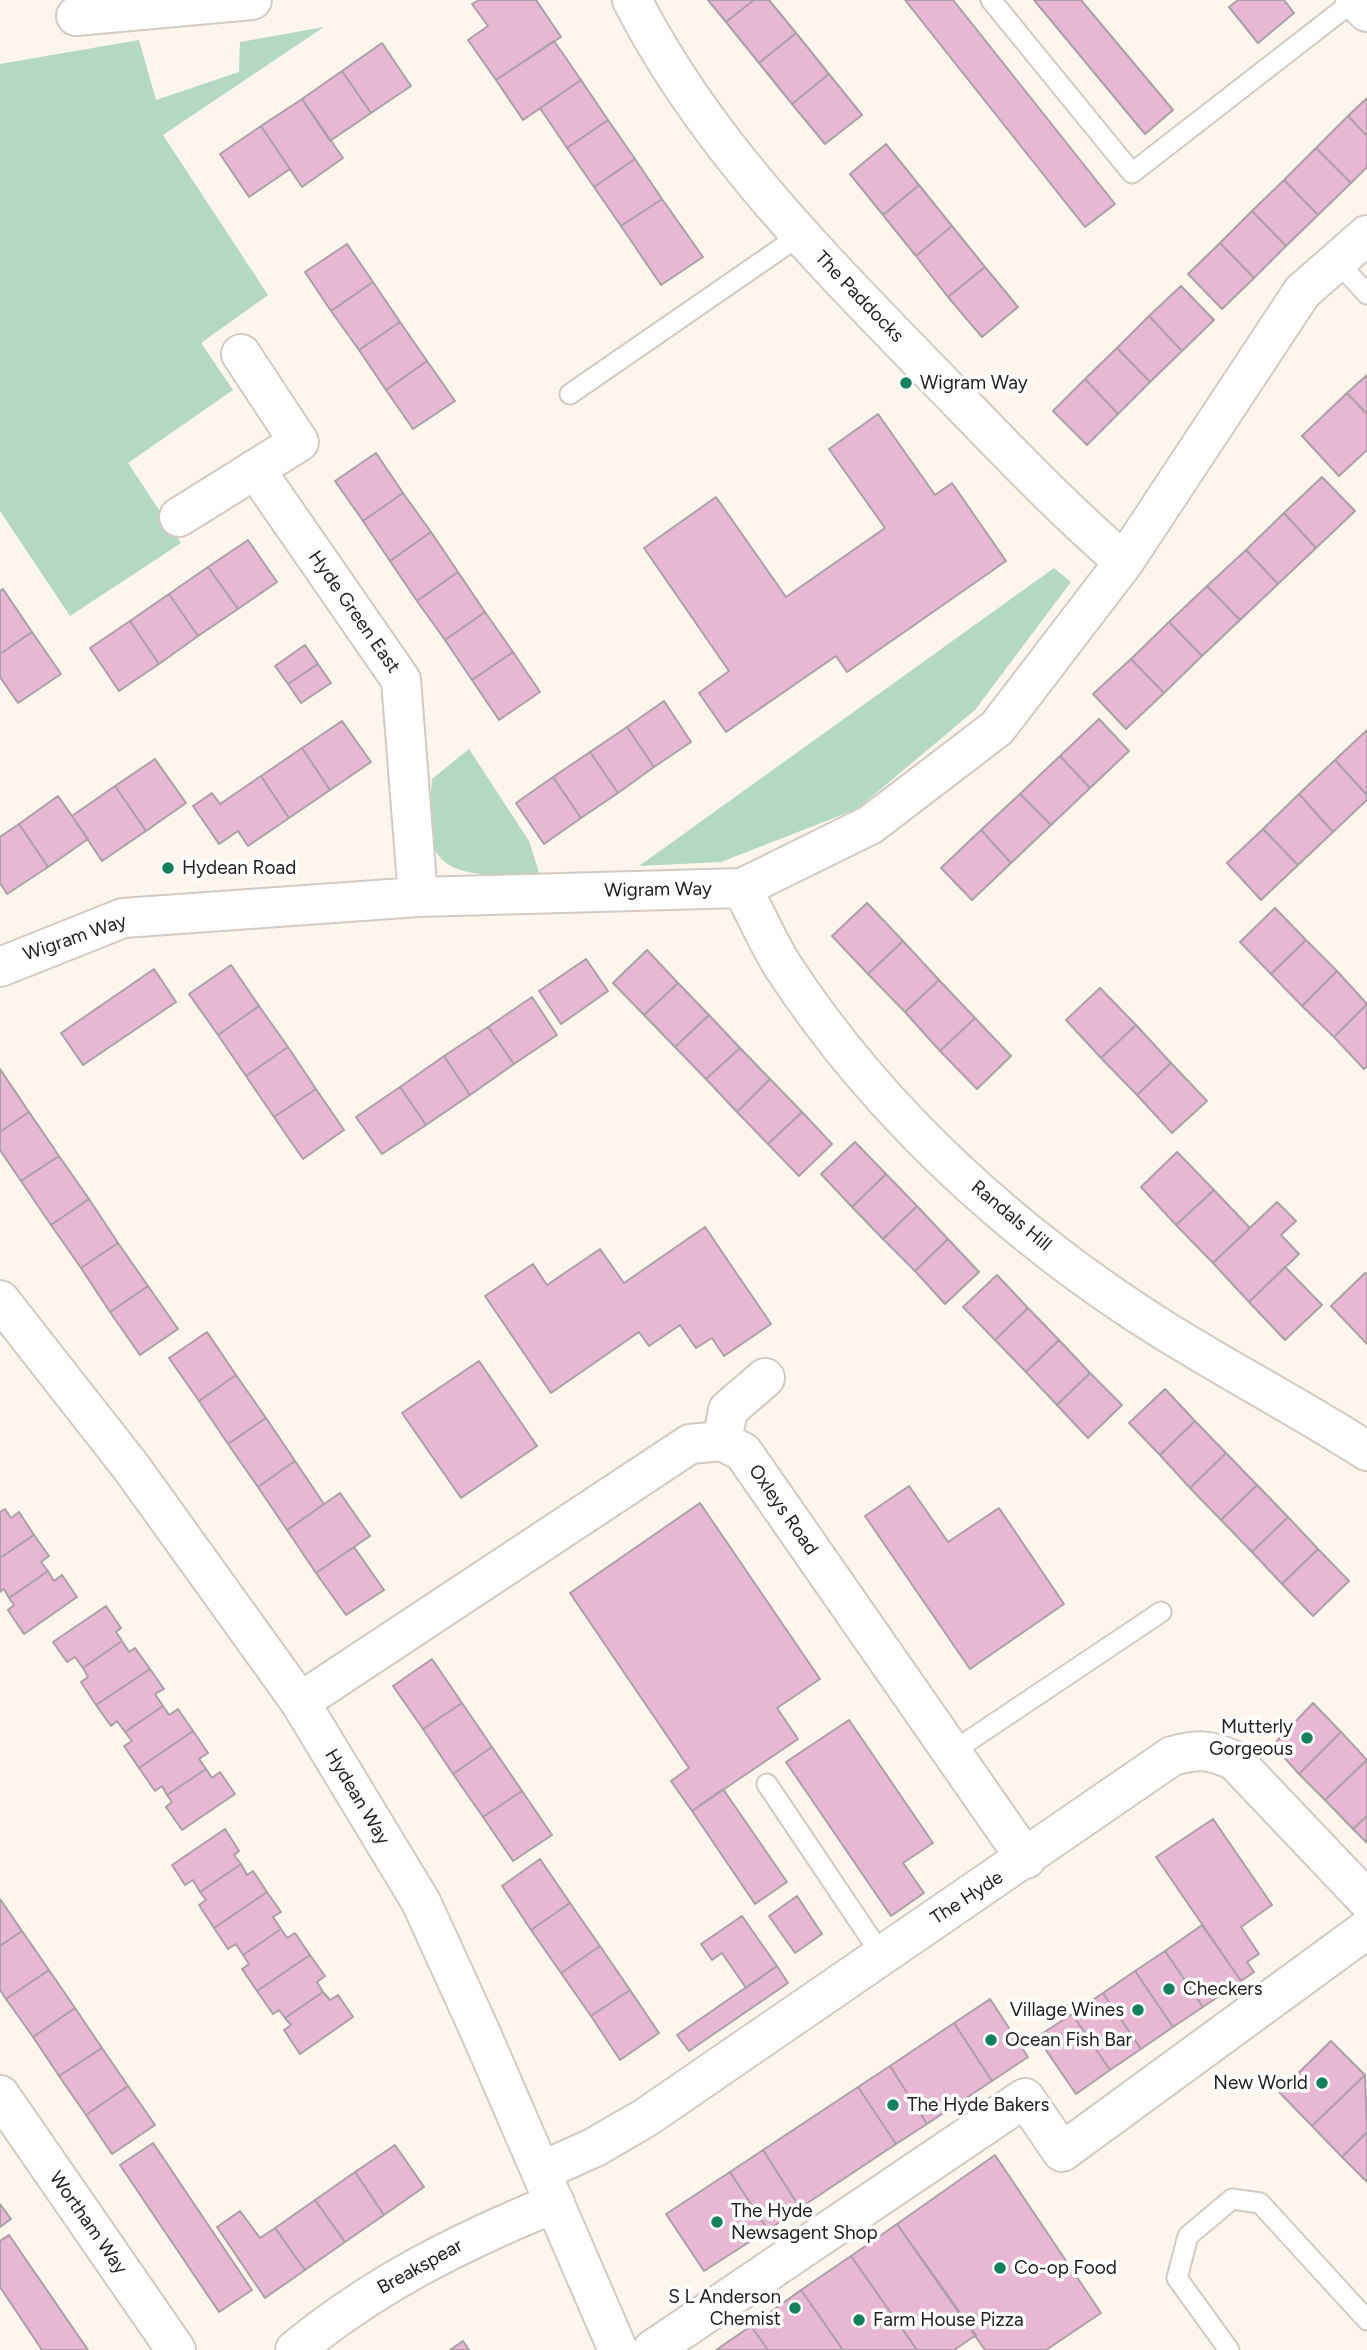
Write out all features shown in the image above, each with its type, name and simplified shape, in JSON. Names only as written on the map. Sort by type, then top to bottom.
[{"type":"street","points":[[76,16],[251,0]]},
{"type":"street","name":"The Paddocks","points":[[632,0],[692,102],[742,171],[799,236],[1074,519],[1124,562]]},
{"type":"street","points":[[1355,0],[1367,12]]},
{"type":"street","name":"Wigram Way","points":[[0,967],[123,918],[418,897],[742,888],[870,825],[997,728],[1124,562],[1302,292],[1367,235]]},
{"type":"street","points":[[179,517],[299,442],[241,354]]},
{"type":"street","name":"Hyde Green East","points":[[255,469],[401,680],[418,897]]},
{"type":"street","name":"Randals Hill","points":[[742,888],[783,967],[834,1036],[885,1097],[946,1160],[1015,1223],[1162,1329],[1367,1451]]},
{"type":"street","name":"Hydean Way","points":[[0,1300],[131,1467],[300,1702],[421,1902],[618,2350]]},
{"type":"street","points":[[300,1702],[690,1444],[722,1441],[728,1410],[765,1378]]},
{"type":"street","name":"Oxleys Road","points":[[722,1441],[743,1452],[1026,1859]]},
{"type":"street","name":"The Hyde","points":[[548,2187],[595,2147],[645,2118],[881,1954],[1026,1859],[1171,1756],[1193,1751],[1213,1751],[1235,1761],[1367,1900]]},
{"type":"street","points":[[653,2350],[1026,2098],[1062,2152],[1367,1929]]},
{"type":"street","name":"Wortham Way","points":[[0,2095],[176,2350]]},
{"type":"street","name":"Breakspear","points":[[306,2346],[361,2301],[548,2187]]},
{"type":"lane","points":[[991,0],[1132,173],[1355,0]]},
{"type":"lane","points":[[570,394],[799,236]]},
{"type":"lane","points":[[1337,261],[1367,294]]},
{"type":"lane","points":[[951,1752],[1161,1612]]},
{"type":"lane","points":[[767,1784],[881,1954]]},
{"type":"lane","points":[[1229,2350],[1177,2278],[1188,2236],[1232,2199],[1261,2203],[1367,2320]]},
{"type":"green space","points":[[324,27],[163,135],[268,295],[201,343],[233,390],[128,463],[181,543],[70,616],[0,511],[0,64],[139,40],[156,100],[239,72],[240,42]]},
{"type":"green space","points":[[1054,568],[1071,582],[975,710],[857,809],[721,862],[639,866]]},
{"type":"green space","points":[[469,749],[529,841],[539,873],[474,873],[445,862],[436,851],[429,828],[432,779]]},
{"type":"building","points":[[479,0],[536,0],[561,37],[496,80],[468,40],[488,26],[472,4]]},
{"type":"building","points":[[708,0],[754,0],[726,22]]},
{"type":"building","points":[[754,0],[769,0],[796,33],[759,63],[726,22]]},
{"type":"building","points":[[905,0],[953,0],[1115,204],[1085,227]]},
{"type":"building","points":[[1034,0],[1081,0],[1173,110],[1145,134]]},
{"type":"building","points":[[1238,0],[1284,0],[1294,13],[1258,43],[1229,7]]},
{"type":"building","points":[[796,33],[829,74],[792,104],[759,63]]},
{"type":"building","points":[[554,41],[581,80],[523,120],[496,80]]},
{"type":"building","points":[[382,43],[411,86],[371,113],[342,71]]},
{"type":"building","points":[[342,71],[371,113],[330,141],[302,99]]},
{"type":"building","points":[[829,74],[862,115],[825,144],[792,104]]},
{"type":"building","points":[[581,80],[608,120],[567,148],[540,108]]},
{"type":"building","points":[[1367,98],[1367,136],[1348,116]]},
{"type":"building","points":[[302,99],[343,158],[302,187],[261,126]]},
{"type":"building","points":[[1348,116],[1367,136],[1367,167],[1351,183],[1316,148]]},
{"type":"building","points":[[608,120],[635,159],[594,187],[567,148]]},
{"type":"building","points":[[261,126],[290,169],[249,197],[220,154]]},
{"type":"building","points":[[886,144],[919,185],[883,215],[850,174]]},
{"type":"building","points":[[1316,148],[1351,183],[1318,215],[1284,180]]},
{"type":"building","points":[[635,159],[662,199],[621,226],[594,187]]},
{"type":"building","points":[[1284,180],[1318,215],[1286,246],[1252,211]]},
{"type":"building","points":[[919,185],[952,226],[916,256],[883,215]]},
{"type":"building","points":[[662,199],[703,257],[661,285],[621,226]]},
{"type":"building","points":[[1252,211],[1286,246],[1254,278],[1220,243]]},
{"type":"building","points":[[952,226],[985,267],[948,297],[916,256]]},
{"type":"building","points":[[1220,243],[1254,278],[1222,309],[1188,274]]},
{"type":"building","points":[[347,244],[373,282],[331,311],[305,272]]},
{"type":"building","points":[[985,267],[1018,307],[982,337],[948,297]]},
{"type":"building","points":[[373,282],[400,322],[359,350],[331,311]]},
{"type":"building","points":[[1181,286],[1214,320],[1182,351],[1149,316]]},
{"type":"building","points":[[1149,316],[1182,351],[1150,382],[1117,348]]},
{"type":"building","points":[[400,322],[427,361],[386,390],[359,350]]},
{"type":"building","points":[[1117,348],[1150,382],[1118,414],[1085,379]]},
{"type":"building","points":[[427,361],[455,401],[413,429],[386,390]]},
{"type":"building","points":[[1367,375],[1367,414],[1347,393]]},
{"type":"building","points":[[1085,379],[1118,414],[1087,445],[1053,411]]},
{"type":"building","points":[[1347,393],[1367,414],[1367,450],[1339,476],[1302,436]]},
{"type":"building","points":[[878,414],[935,495],[952,483],[1006,561],[847,672],[836,656],[726,732],[699,693],[729,671],[644,548],[716,497],[786,597],[885,528],[829,449]]},
{"type":"building","points":[[376,453],[403,493],[363,521],[335,481]]},
{"type":"building","points":[[1322,477],[1355,511],[1316,548],[1284,513]]},
{"type":"building","points":[[403,493],[431,532],[390,561],[363,521]]},
{"type":"building","points":[[1284,513],[1316,548],[1278,584],[1246,550]]},
{"type":"building","points":[[431,532],[458,572],[417,601],[390,561]]},
{"type":"building","points":[[248,540],[277,582],[238,609],[208,567]]},
{"type":"building","points":[[1246,550],[1278,584],[1240,620],[1207,586]]},
{"type":"building","points":[[208,567],[238,609],[198,636],[169,594]]},
{"type":"building","points":[[458,572],[485,612],[445,640],[417,601]]},
{"type":"building","points":[[1207,586],[1240,620],[1202,656],[1169,622]]},
{"type":"building","points":[[3,589],[32,632],[0,654],[0,591]]},
{"type":"building","points":[[169,594],[198,636],[159,664],[130,621]]},
{"type":"building","points":[[485,612],[513,652],[472,680],[445,640]]},
{"type":"building","points":[[130,621],[159,664],[119,691],[90,648]]},
{"type":"building","points":[[1169,622],[1202,656],[1164,693],[1131,659]]},
{"type":"building","points":[[32,632],[61,674],[18,703],[0,677],[0,654]]},
{"type":"building","points":[[305,645],[318,664],[288,684],[275,666]]},
{"type":"building","points":[[513,652],[540,692],[499,720],[472,680]]},
{"type":"building","points":[[1131,659],[1164,693],[1126,729],[1093,694]]},
{"type":"building","points":[[318,664],[331,683],[301,703],[288,684]]},
{"type":"building","points":[[664,701],[691,742],[654,767],[627,727]]},
{"type":"building","points":[[1099,719],[1129,751],[1090,788],[1060,756]]},
{"type":"building","points":[[342,721],[371,762],[330,790],[302,748]]},
{"type":"building","points":[[627,727],[654,767],[618,793],[590,752]]},
{"type":"building","points":[[1367,730],[1367,795],[1335,760]]},
{"type":"building","points":[[302,748],[330,790],[289,818],[261,776]]},
{"type":"building","points":[[590,752],[618,793],[581,818],[553,777]]},
{"type":"building","points":[[1060,756],[1090,788],[1051,825],[1020,794]]},
{"type":"building","points":[[155,759],[186,803],[146,831],[115,786]]},
{"type":"building","points":[[1335,760],[1367,795],[1367,800],[1333,832],[1299,794]]},
{"type":"building","points":[[261,776],[289,818],[248,846],[238,831],[219,844],[193,806],[212,793],[220,804]]},
{"type":"building","points":[[553,777],[581,818],[544,844],[516,803]]},
{"type":"building","points":[[115,786],[146,831],[102,861],[72,816]]},
{"type":"building","points":[[1020,794],[1051,825],[1011,863],[981,830]]},
{"type":"building","points":[[1299,794],[1333,832],[1298,865],[1263,829]]},
{"type":"building","points":[[58,796],[88,839],[48,867],[19,824]]},
{"type":"building","points":[[19,824],[48,867],[7,894],[0,883],[0,837]]},
{"type":"building","points":[[1263,829],[1298,865],[1261,900],[1227,863]]},
{"type":"building","points":[[981,830],[1011,863],[972,900],[941,868]]},
{"type":"building","points":[[867,903],[903,941],[868,974],[832,936]]},
{"type":"building","points":[[1275,908],[1306,940],[1271,974],[1240,942]]},
{"type":"building","points":[[1306,940],[1337,971],[1302,1006],[1271,974]]},
{"type":"building","points":[[903,941],[939,980],[905,1012],[868,974]]},
{"type":"building","points":[[647,950],[678,983],[644,1015],[613,983]]},
{"type":"building","points":[[586,959],[608,991],[561,1024],[539,991]]},
{"type":"building","points":[[231,965],[259,1006],[218,1035],[189,994]]},
{"type":"building","points":[[154,969],[176,1002],[83,1065],[61,1033]]},
{"type":"building","points":[[1337,971],[1367,1004],[1334,1037],[1302,1006]]},
{"type":"building","points":[[939,980],[975,1018],[940,1051],[905,1012]]},
{"type":"building","points":[[678,983],[709,1015],[675,1047],[644,1015]]},
{"type":"building","points":[[1100,988],[1136,1025],[1101,1058],[1066,1020]]},
{"type":"building","points":[[532,997],[557,1035],[514,1064],[488,1027]]},
{"type":"building","points":[[1367,1004],[1367,1066],[1364,1069],[1334,1037]]},
{"type":"building","points":[[259,1006],[288,1047],[246,1076],[218,1035]]},
{"type":"building","points":[[709,1015],[740,1048],[706,1079],[675,1047]]},
{"type":"building","points":[[975,1018],[1011,1056],[977,1089],[940,1051]]},
{"type":"building","points":[[1136,1025],[1171,1063],[1137,1095],[1101,1058]]},
{"type":"building","points":[[488,1027],[514,1064],[470,1095],[444,1056]]},
{"type":"building","points":[[288,1047],[316,1089],[274,1117],[246,1076]]},
{"type":"building","points":[[740,1048],[770,1079],[737,1112],[706,1079]]},
{"type":"building","points":[[444,1056],[470,1095],[426,1125],[400,1087]]},
{"type":"building","points":[[1171,1063],[1207,1101],[1172,1133],[1137,1095]]},
{"type":"building","points":[[0,1069],[29,1112],[0,1132]]},
{"type":"building","points":[[770,1079],[802,1112],[768,1144],[737,1112]]},
{"type":"building","points":[[400,1087],[426,1125],[382,1154],[356,1117]]},
{"type":"building","points":[[316,1089],[344,1130],[303,1159],[274,1117]]},
{"type":"building","points":[[29,1112],[59,1156],[21,1181],[0,1150],[0,1132]]},
{"type":"building","points":[[802,1112],[832,1144],[799,1176],[768,1144]]},
{"type":"building","points":[[855,1142],[886,1174],[852,1207],[821,1174]]},
{"type":"building","points":[[1177,1152],[1214,1190],[1176,1225],[1141,1187]]},
{"type":"building","points":[[59,1156],[89,1199],[51,1225],[21,1181]]},
{"type":"building","points":[[886,1174],[917,1206],[883,1239],[852,1207]]},
{"type":"building","points":[[1214,1190],[1250,1228],[1213,1263],[1176,1225]]},
{"type":"building","points":[[89,1199],[118,1243],[81,1268],[51,1225]]},
{"type":"building","points":[[1277,1202],[1296,1221],[1281,1235],[1299,1254],[1249,1302],[1213,1263]]},
{"type":"building","points":[[917,1206],[948,1239],[915,1271],[883,1239]]},
{"type":"building","points":[[705,1227],[771,1324],[724,1356],[712,1338],[696,1348],[680,1325],[649,1346],[639,1332],[551,1393],[485,1296],[533,1264],[547,1285],[600,1249],[624,1283]]},
{"type":"building","points":[[948,1239],[979,1272],[945,1304],[915,1271]]},
{"type":"building","points":[[118,1243],[148,1286],[110,1312],[81,1268]]},
{"type":"building","points":[[1285,1267],[1322,1305],[1285,1340],[1249,1302]]},
{"type":"building","points":[[1367,1274],[1367,1344],[1331,1306]]},
{"type":"building","points":[[997,1275],[1028,1308],[995,1340],[963,1307]]},
{"type":"building","points":[[148,1286],[178,1329],[140,1355],[110,1312]]},
{"type":"building","points":[[1028,1308],[1059,1340],[1026,1372],[995,1340]]},
{"type":"building","points":[[207,1332],[236,1375],[199,1401],[169,1358]]},
{"type":"building","points":[[1059,1340],[1090,1373],[1057,1405],[1026,1372]]},
{"type":"building","points":[[479,1361],[537,1446],[461,1498],[402,1413]]},
{"type":"building","points":[[1090,1373],[1122,1405],[1088,1438],[1057,1405]]},
{"type":"building","points":[[236,1375],[266,1418],[228,1444],[199,1401]]},
{"type":"building","points":[[1165,1389],[1195,1421],[1160,1455],[1129,1423]]},
{"type":"building","points":[[266,1418],[295,1461],[258,1487],[228,1444]]},
{"type":"building","points":[[1195,1421],[1226,1453],[1190,1488],[1160,1455]]},
{"type":"building","points":[[1226,1453],[1257,1485],[1221,1520],[1190,1488]]},
{"type":"building","points":[[295,1461],[324,1504],[287,1530],[258,1487]]},
{"type":"building","points":[[1257,1485],[1288,1517],[1252,1552],[1221,1520]]},
{"type":"building","points":[[909,1486],[948,1542],[999,1508],[1064,1604],[970,1669],[865,1516]]},
{"type":"building","points":[[340,1493],[370,1536],[316,1573],[287,1530]]},
{"type":"building","points":[[700,1503],[820,1679],[777,1708],[798,1739],[692,1811],[671,1781],[689,1768],[570,1593]]},
{"type":"building","points":[[5,1509],[11,1518],[19,1512],[34,1535],[0,1558],[0,1512]]},
{"type":"building","points":[[1288,1517],[1318,1549],[1282,1584],[1252,1552]]},
{"type":"building","points":[[34,1535],[49,1556],[41,1562],[48,1571],[9,1598],[4,1589],[0,1592],[0,1558]]},
{"type":"building","points":[[354,1547],[384,1590],[346,1615],[316,1573]]},
{"type":"building","points":[[1318,1549],[1349,1581],[1313,1616],[1282,1584]]},
{"type":"building","points":[[48,1571],[54,1581],[62,1575],[77,1597],[24,1634],[8,1610],[14,1605],[9,1598]]},
{"type":"building","points":[[106,1606],[121,1628],[116,1632],[122,1641],[83,1668],[75,1657],[67,1662],[53,1642]]},
{"type":"building","points":[[122,1641],[129,1652],[135,1648],[150,1669],[96,1705],[81,1682],[88,1677],[83,1668]]},
{"type":"building","points":[[432,1659],[462,1703],[423,1729],[393,1686]]},
{"type":"building","points":[[150,1669],[164,1689],[155,1694],[163,1706],[125,1732],[117,1721],[111,1726],[96,1705]]},
{"type":"building","points":[[462,1703],[492,1747],[453,1774],[423,1729]]},
{"type":"building","name":"Mutterly Gorgeous","points":[[1313,1703],[1341,1732],[1299,1774],[1273,1745]]},
{"type":"building","points":[[163,1706],[169,1715],[178,1709],[193,1731],[139,1768],[124,1746],[132,1741],[125,1732]]},
{"type":"building","points":[[849,1720],[933,1843],[903,1863],[924,1893],[891,1916],[786,1762]]},
{"type":"building","points":[[193,1731],[208,1753],[199,1759],[206,1769],[167,1795],[162,1786],[155,1791],[139,1768]]},
{"type":"building","points":[[1341,1732],[1367,1760],[1325,1800],[1299,1774]]},
{"type":"building","points":[[492,1747],[522,1791],[483,1817],[453,1774]]},
{"type":"building","points":[[1367,1760],[1367,1816],[1353,1829],[1325,1800]]},
{"type":"building","points":[[206,1769],[212,1778],[220,1772],[235,1794],[182,1830],[166,1807],[172,1802],[167,1795]]},
{"type":"building","points":[[723,1789],[787,1882],[755,1904],[692,1811]]},
{"type":"building","points":[[522,1791],[552,1835],[513,1861],[483,1817]]},
{"type":"building","points":[[1367,1816],[1367,1843],[1353,1829]]},
{"type":"building","points":[[1213,1819],[1272,1905],[1241,1927],[1259,1954],[1247,1962],[1254,1972],[1241,1981],[1156,1857]]},
{"type":"building","points":[[225,1829],[239,1851],[234,1855],[241,1864],[200,1892],[193,1880],[185,1885],[172,1865]]},
{"type":"building","points":[[540,1859],[570,1903],[531,1930],[502,1886]]},
{"type":"building","points":[[241,1864],[247,1875],[253,1871],[267,1892],[214,1928],[199,1905],[206,1900],[200,1892]]},
{"type":"building","points":[[267,1892],[281,1912],[273,1917],[281,1929],[243,1955],[236,1944],[228,1949],[214,1928]]},
{"type":"building","points":[[797,1896],[822,1934],[795,1953],[769,1916]]},
{"type":"building","points":[[0,1899],[22,1931],[0,1946]]},
{"type":"building","points":[[570,1903],[600,1946],[561,1973],[531,1930]]},
{"type":"building","points":[[742,1916],[777,1966],[746,1988],[722,1953],[712,1960],[701,1944]]},
{"type":"building","points":[[1202,1925],[1241,1981],[1203,2007],[1165,1951]]},
{"type":"building","points":[[281,1929],[287,1938],[295,1933],[310,1955],[257,1991],[242,1969],[249,1964],[243,1955]]},
{"type":"building","points":[[22,1931],[49,1970],[6,1999],[0,1990],[0,1946]]},
{"type":"building","points":[[600,1946],[630,1990],[591,2016],[561,1973]]},
{"type":"building","name":"Checkers","points":[[1165,1951],[1203,2007],[1173,2027],[1135,1971]]},
{"type":"building","points":[[310,1955],[325,1976],[317,1982],[323,1992],[285,2018],[279,2010],[273,2014],[257,1991]]},
{"type":"building","points":[[777,1966],[788,1983],[689,2051],[677,2035]]},
{"type":"building","points":[[49,1970],[75,2008],[33,2037],[6,1999]]},
{"type":"building","name":"Village Wines","points":[[1135,1971],[1173,2027],[1141,2049],[1103,1993]]},
{"type":"building","points":[[630,1990],[659,2033],[620,2060],[591,2016]]},
{"type":"building","points":[[323,1992],[330,2000],[338,1995],[353,2017],[300,2054],[284,2030],[291,2025],[285,2018]]},
{"type":"building","points":[[1103,1993],[1141,2049],[1110,2070],[1072,2014]]},
{"type":"building","name":"Ocean Fish Bar","points":[[990,1999],[1028,2057],[992,2081],[954,2023]]},
{"type":"building","points":[[75,2008],[102,2048],[59,2076],[33,2037]]},
{"type":"building","points":[[1072,2014],[1110,2070],[1076,2094],[1037,2037]]},
{"type":"building","points":[[954,2023],[992,2081],[927,2124],[890,2066]]},
{"type":"building","name":"New World","points":[[1331,2041],[1365,2075],[1312,2126],[1279,2092]]},
{"type":"building","points":[[102,2048],[128,2086],[86,2115],[59,2076]]},
{"type":"building","name":"The Hyde Bakers","points":[[890,2066],[927,2124],[896,2144],[858,2087]]},
{"type":"building","points":[[1365,2075],[1367,2132],[1342,2157],[1312,2126]]},
{"type":"building","points":[[128,2086],[155,2125],[112,2154],[86,2115]]},
{"type":"building","points":[[858,2087],[896,2144],[800,2208],[763,2150]]},
{"type":"building","points":[[1367,2132],[1367,2182],[1342,2157]]},
{"type":"building","points":[[153,2143],[252,2290],[219,2312],[120,2165]]},
{"type":"building","points":[[395,2145],[424,2187],[384,2215],[355,2172]]},
{"type":"building","points":[[763,2150],[800,2208],[768,2230],[730,2172]]},
{"type":"building","name":"Co-op Food","points":[[995,2155],[1101,2313],[1046,2350],[985,2350],[897,2224]]},
{"type":"building","points":[[355,2172],[384,2215],[345,2242],[315,2200]]},
{"type":"building","name":"The Hyde Newsagent Shop","points":[[730,2172],[768,2230],[704,2271],[666,2214]]},
{"type":"building","points":[[315,2200],[345,2242],[305,2270],[275,2228]]},
{"type":"building","points":[[0,2204],[11,2219],[0,2227]]},
{"type":"building","points":[[240,2211],[260,2238],[275,2228],[305,2270],[265,2298],[217,2227]]},
{"type":"building","points":[[897,2224],[976,2335],[954,2350],[917,2350],[851,2256]]},
{"type":"building","points":[[9,2235],[88,2350],[42,2350],[0,2287],[0,2241]]},
{"type":"building","name":"Farm House Pizza","points":[[851,2256],[917,2350],[843,2350],[801,2290]]},
{"type":"building","name":"S L Anderson Chemist","points":[[801,2290],[843,2350],[768,2350],[751,2326]]},
{"type":"building","points":[[751,2326],[768,2350],[716,2350]]},
{"type":"building","points":[[463,2341],[469,2350],[450,2350]]},
{"type":"place","name":"Wigram Way","points":[[906,383]]},
{"type":"place","name":"Hydean Road","points":[[168,868]]},
{"type":"place","name":"Mutterly Gorgeous","points":[[1307,1738]]},
{"type":"place","name":"Checkers","points":[[1169,1989]]},
{"type":"place","name":"Village Wines","points":[[1138,2010]]},
{"type":"place","name":"Ocean Fish Bar","points":[[991,2040]]},
{"type":"place","name":"New World","points":[[1322,2083]]},
{"type":"place","name":"The Hyde Bakers","points":[[893,2105]]},
{"type":"place","name":"The Hyde Newsagent Shop","points":[[717,2222]]},
{"type":"place","name":"Co-op Food","points":[[1000,2268]]},
{"type":"place","name":"S L Anderson Chemist","points":[[795,2308]]},
{"type":"place","name":"Farm House Pizza","points":[[859,2320]]}]
